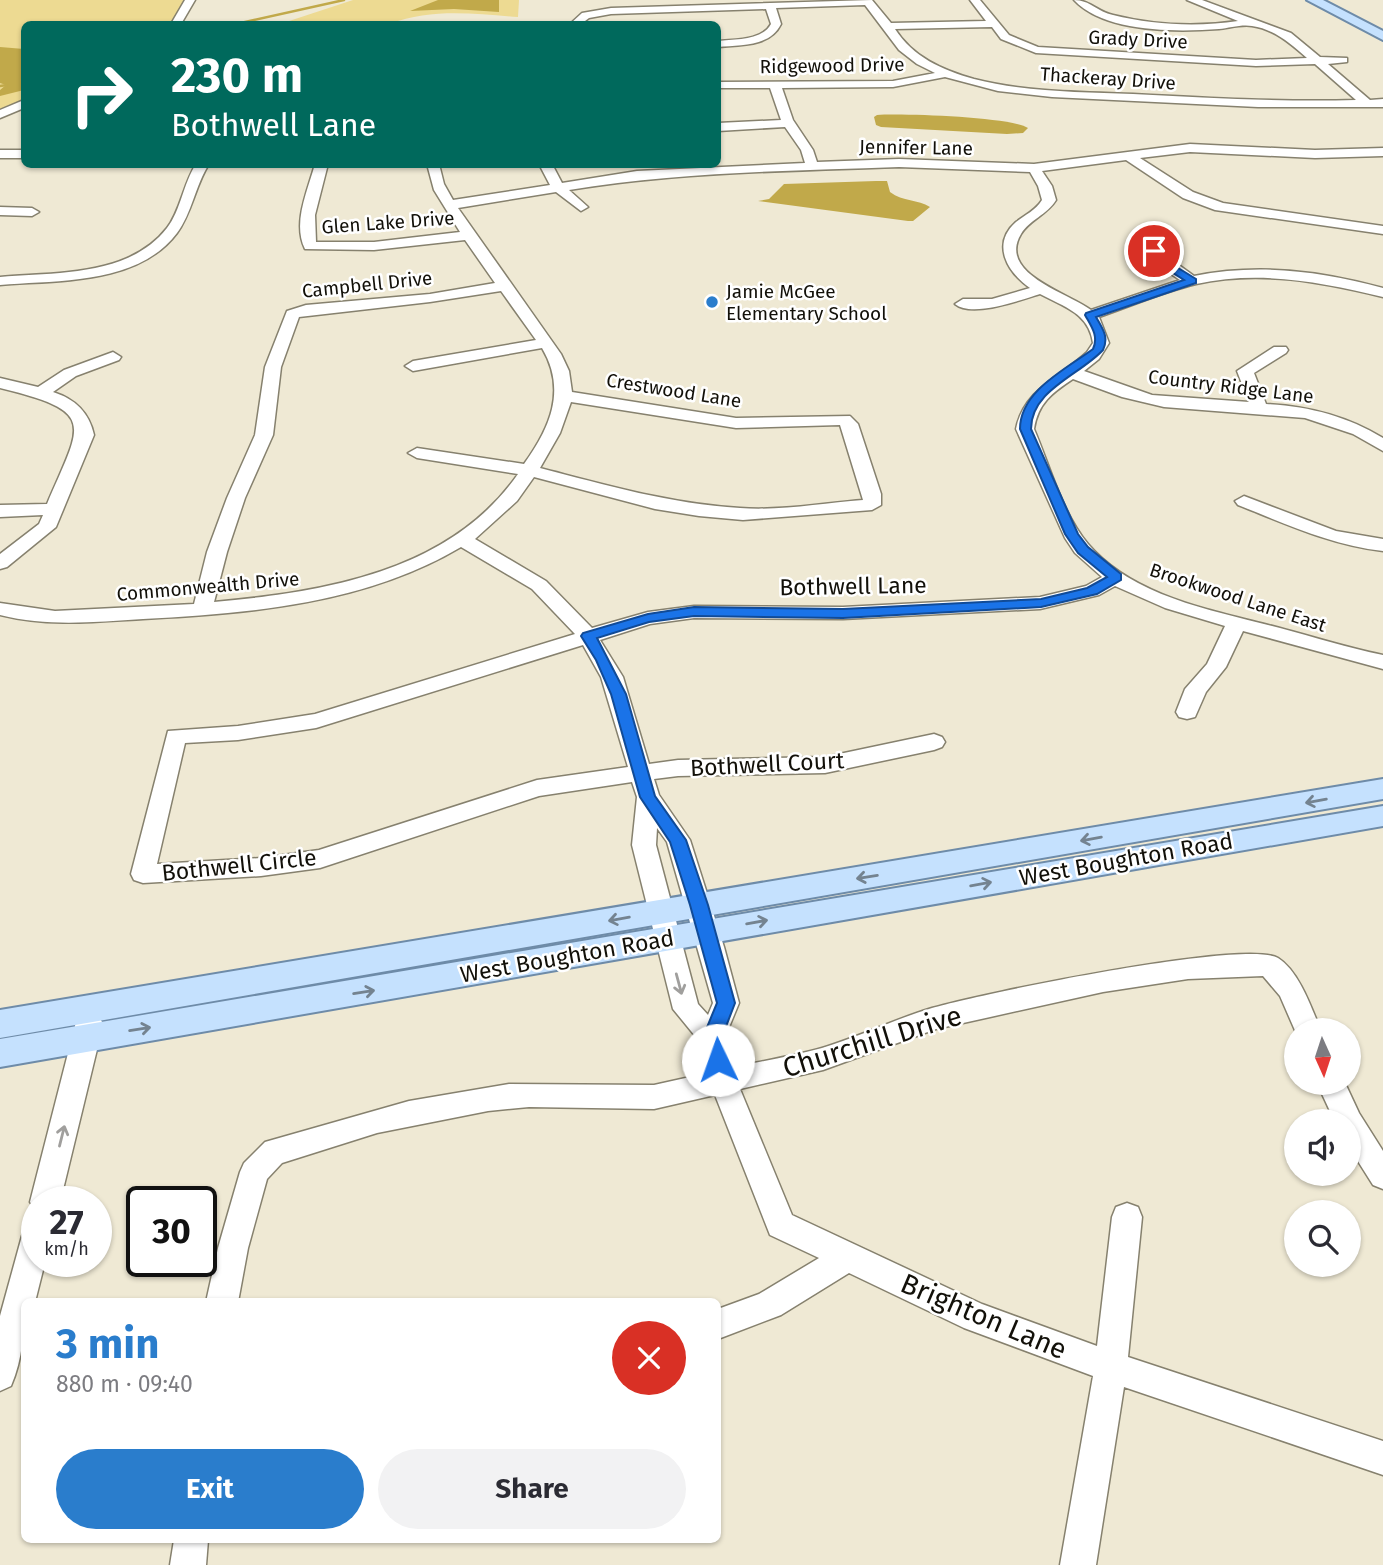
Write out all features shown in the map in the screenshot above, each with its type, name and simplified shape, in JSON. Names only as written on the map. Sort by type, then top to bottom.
[{"type":"main road","points":[[1313,0],[1383,36]]},
{"type":"main road","points":[[1329,0],[1383,28]]},
{"type":"main road","name":"West Boughton Road","points":[[703,918],[1383,789]]},
{"type":"main road","name":"West Boughton Road","points":[[0,1024],[89,1023],[414,984],[663,924],[1383,816]]},
{"type":"main road","name":"West Boughton Road","points":[[0,1053],[89,1023]]},
{"type":"street","points":[[178,21],[190,0]]},
{"type":"street","name":"Grady Drive","points":[[975,0],[1011,42],[1056,52],[1256,63],[1343,60]]},
{"type":"street","points":[[1079,0],[1098,14],[1124,21],[1224,26],[1252,22]]},
{"type":"street","points":[[1192,0],[1287,35],[1368,104]]},
{"type":"street","points":[[577,21],[583,14],[633,9],[867,1]]},
{"type":"street","name":"Thackeray Drive","points":[[867,1],[904,51],[946,73],[1001,87],[1063,94],[1274,105],[1383,103]]},
{"type":"street","points":[[721,44],[767,39],[775,30],[776,24],[770,6]]},
{"type":"street","points":[[887,26],[994,24]]},
{"type":"street","name":"Ridgewood Drive","points":[[721,85],[893,83],[917,81],[946,73]]},
{"type":"street","points":[[774,83],[789,123],[807,150],[812,166]]},
{"type":"street","points":[[0,114],[21,105]]},
{"type":"street","points":[[721,127],[789,123]]},
{"type":"street","name":"Jennifer Lane","points":[[450,205],[687,170],[915,163],[1034,169],[1190,148],[1315,154],[1383,152]]},
{"type":"street","points":[[0,154],[21,154]]},
{"type":"street","points":[[1128,156],[1188,195],[1220,207],[1383,230]]},
{"type":"street","points":[[0,281],[100,270],[127,263],[149,253],[171,231],[201,168]]},
{"type":"street","name":"Glen Lake Drive","points":[[321,168],[308,218],[307,237],[310,246],[374,246],[469,235]]},
{"type":"street","points":[[434,168],[436,183],[469,235],[557,362],[565,397]]},
{"type":"street","points":[[547,168],[558,187],[581,207]]},
{"type":"street","points":[[1034,169],[1045,186],[1049,200],[1043,209],[1014,233],[1009,247],[1010,255],[1020,272],[1041,289],[1090,315],[1192,281],[1222,276],[1275,274],[1345,283],[1383,293]]},
{"type":"street","points":[[0,211],[32,212]]},
{"type":"street","points":[[1154,251],[1158,259],[1192,281]]},
{"type":"street","points":[[127,263],[144,276]]},
{"type":"street","name":"Campbell Drive","points":[[202,610],[217,552],[264,435],[273,367],[292,314],[306,310],[430,298],[505,286]]},
{"type":"street","points":[[963,304],[993,303],[1041,289]]},
{"type":"street","name":"Brookwood Lane East","points":[[1090,315],[1100,332],[1101,343],[1088,360],[1036,398],[1026,416],[1026,429],[1072,534],[1083,550],[1116,577],[1152,595],[1237,622],[1383,662]]},
{"type":"street","points":[[413,366],[545,342]]},
{"type":"street","points":[[1258,408],[1245,371],[1280,350]]},
{"type":"street","points":[[40,393],[70,373],[113,357]]},
{"type":"street","name":"Country Ridge Lane","points":[[1071,372],[1125,393],[1161,402],[1302,412],[1328,419],[1380,441]]},
{"type":"street","points":[[0,383],[40,393],[69,406],[81,416],[85,425],[84,444],[47,527],[0,563]]},
{"type":"street","name":"Commonwealth Drive","points":[[0,609],[37,617],[244,608],[313,598],[368,583],[419,564],[462,540],[508,502],[532,471],[555,426],[565,397]]},
{"type":"street","name":"Crestwood Lane","points":[[532,471],[655,504],[699,510],[743,514],[872,505],[872,494],[850,424],[844,420],[736,423],[581,397],[565,397]]},
{"type":"street","points":[[416,453],[487,467],[532,471]]},
{"type":"street","points":[[1244,501],[1340,540],[1383,545]]},
{"type":"street","points":[[0,511],[54,509]]},
{"type":"street","name":"Brighton Lane","points":[[462,540],[539,585],[589,636],[604,660],[619,694],[648,797],[678,840],[703,918],[726,1003],[712,1037]]},
{"type":"street","name":"Bothwell Lane","points":[[589,636],[648,618],[694,612],[843,613],[1041,603],[1081,595],[1116,577]]},
{"type":"street","points":[[1187,712],[1196,689],[1216,667],[1237,622]]},
{"type":"street","name":"Bothwell Circle","points":[[589,636],[307,723],[237,733],[176,736],[143,874],[261,867],[320,859],[537,788],[640,772]]},
{"type":"street","name":"Bothwell Court","points":[[640,772],[678,768],[825,765],[934,743]]},
{"type":"street","name":"Brighton Lane","points":[[648,797],[644,845],[686,1009],[712,1037],[724,1083],[781,1226],[975,1317],[1111,1367],[1383,1458]]},
{"type":"street","name":"Churchill Drive","points":[[223,1298],[233,1248],[254,1172],[275,1151],[290,1150],[327,1135],[387,1118],[491,1098],[522,1095],[630,1099],[724,1083],[823,1059],[934,1017],[1103,982],[1188,969],[1238,965],[1270,966],[1290,990],[1302,1018]]},
{"type":"street","points":[[49,1186],[89,1023]]},
{"type":"street","points":[[1361,1141],[1383,1175]]},
{"type":"street","points":[[1078,1565],[1111,1367],[1127,1217]]},
{"type":"street","points":[[721,1323],[738,1320],[774,1304],[848,1256]]},
{"type":"street","points":[[0,1376],[26,1277]]},
{"type":"street","points":[[188,1565],[191,1543]]},
{"type":"shaded area","points":[[0,0],[185,0],[174,21],[21,21],[21,102],[0,111]]},
{"type":"shaded area","points":[[353,0],[519,0],[518,17],[453,13],[400,21],[289,21]]},
{"type":"shaded area","points":[[438,0],[499,0],[499,12],[454,9],[410,11]]},
{"type":"shaded area","points":[[0,47],[21,49],[21,91],[0,96],[0,90],[6,85],[0,83]]},
{"type":"shaded area","points":[[874,117],[980,119],[1028,128],[1023,133],[1007,134],[881,127],[876,125]]},
{"type":"shaded area","points":[[887,181],[890,192],[930,207],[913,221],[908,221],[758,201],[769,199],[784,184]]},
{"type":"waterway","points":[[250,21],[344,0]]},
{"type":"waterway","points":[[0,86],[7,85]]},
{"type":"place","name":"Jamie McGee Elementary School","points":[[712,302]]},
{"type":"route","points":[[718,1060],[712,1037],[726,1003],[699,905],[678,840],[648,797],[619,694],[604,660],[589,636],[648,618],[694,612],[843,613],[1041,603],[1092,591],[1116,577],[1083,550],[1072,534],[1026,429],[1026,416],[1036,398],[1098,350],[1101,343],[1100,332],[1090,315],[1192,281],[1158,259],[1154,251]]}]
